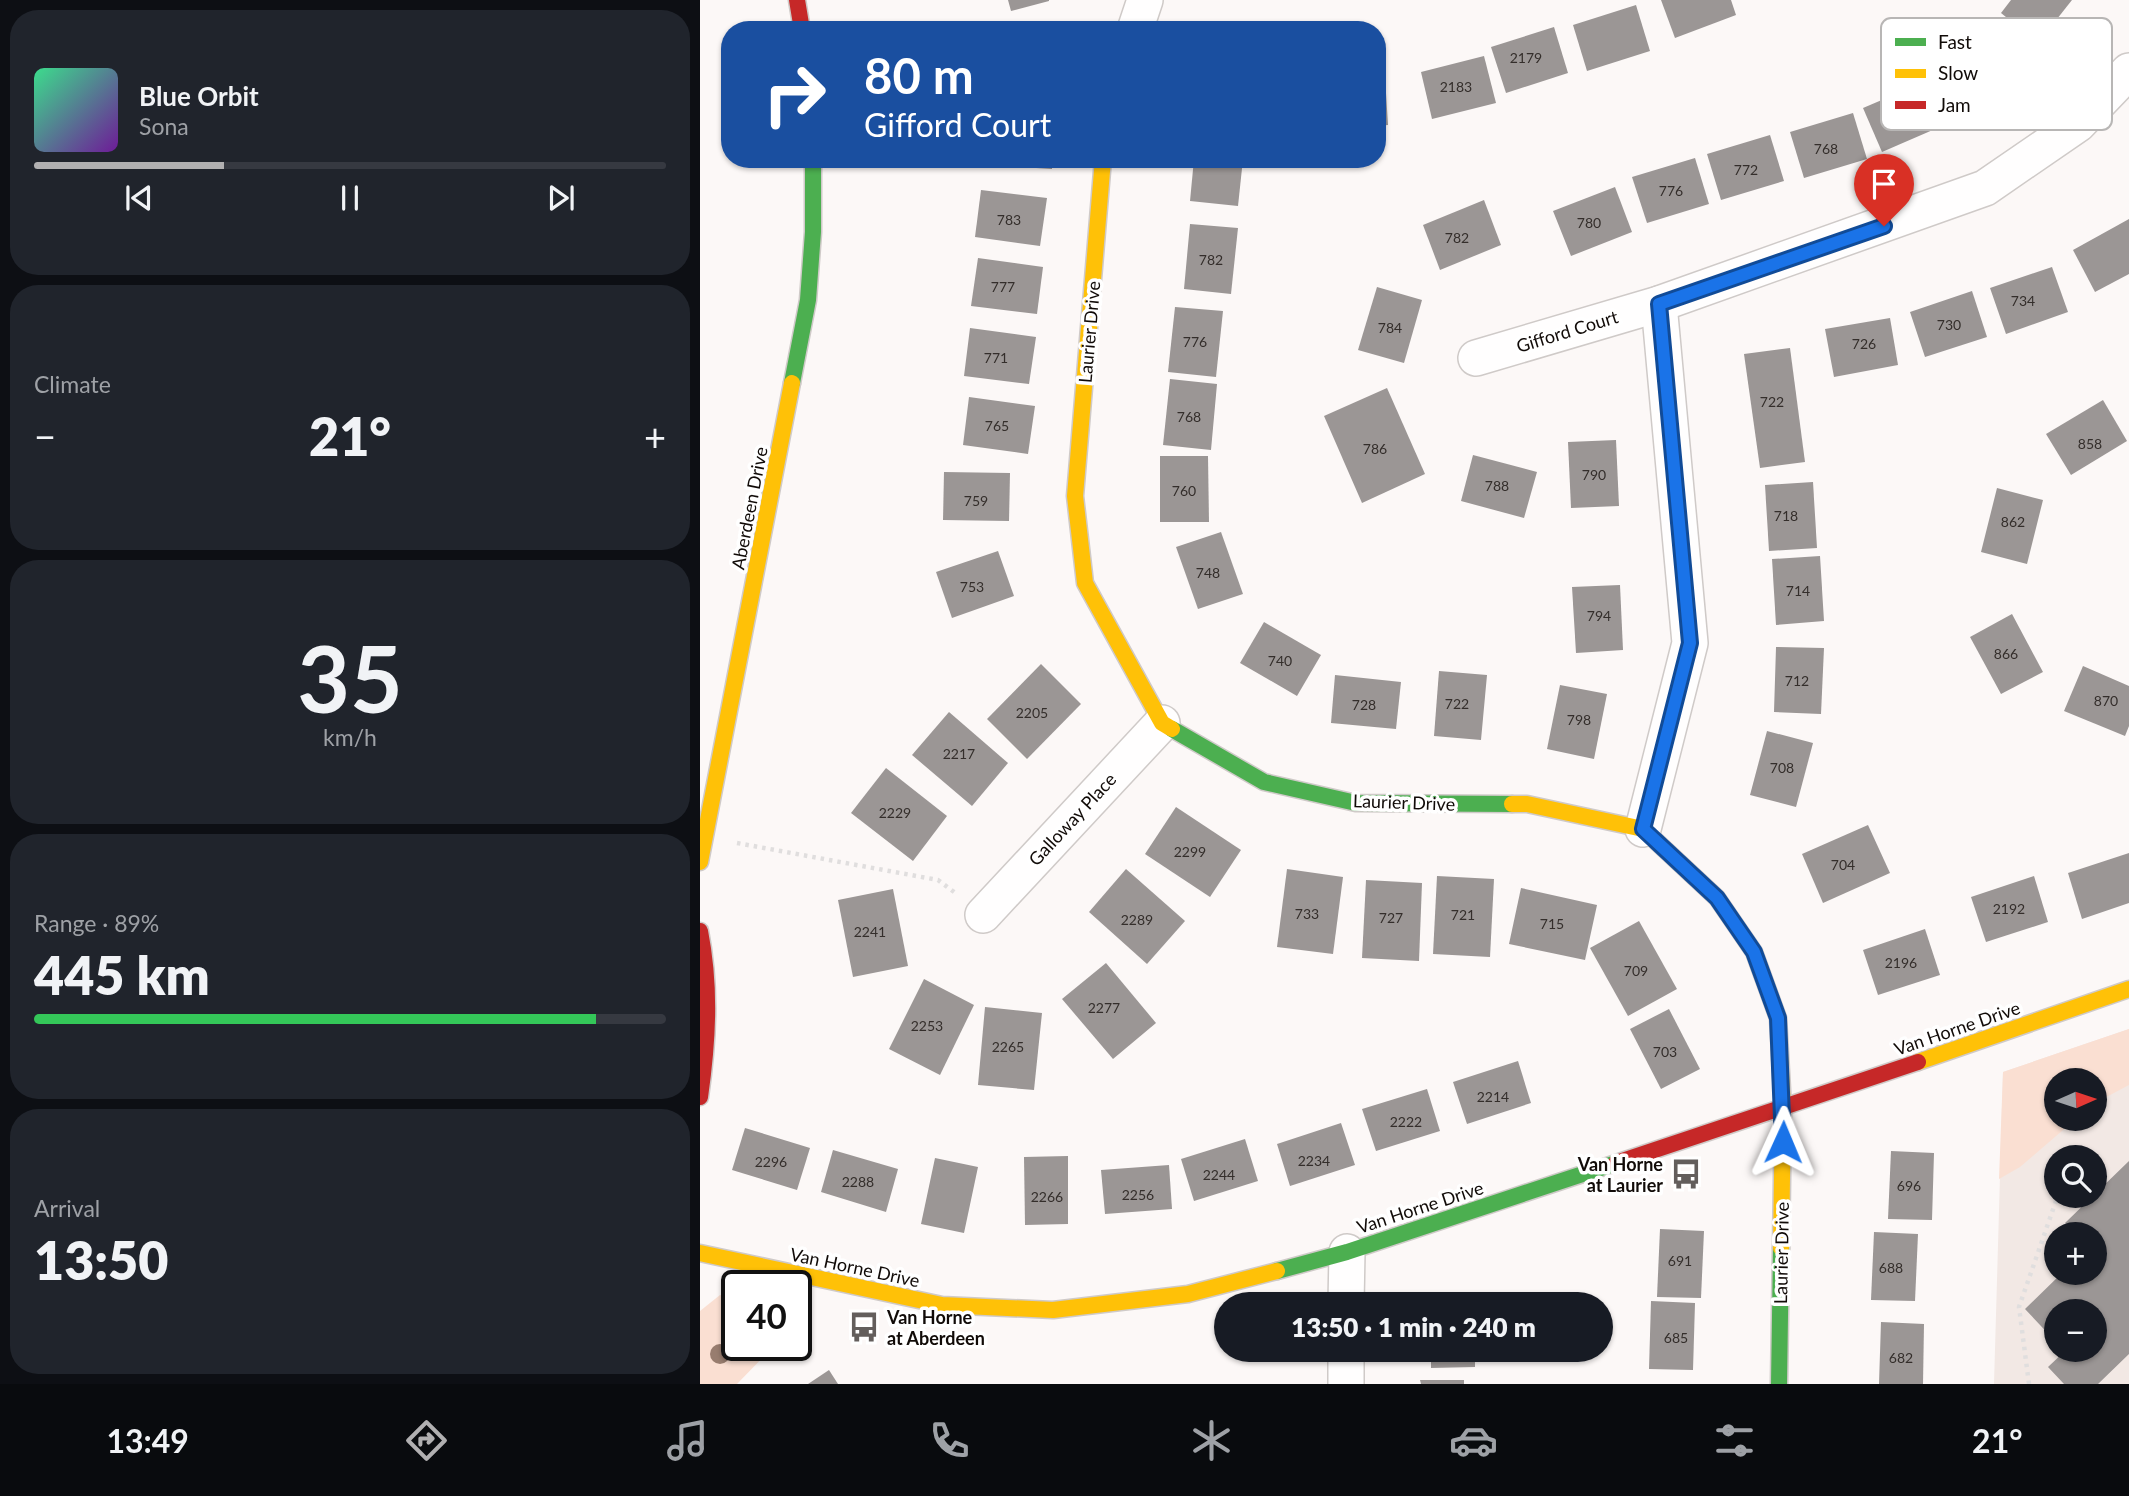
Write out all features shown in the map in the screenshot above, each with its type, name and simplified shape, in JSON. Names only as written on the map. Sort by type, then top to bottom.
[{"type":"street","points":[[797,0],[800,21]]},
{"type":"street","points":[[1138,21],[1145,0]]},
{"type":"street","name":"Gifford Court","points":[[2112,89],[2129,71]]},
{"type":"street","name":"Gifford Court","points":[[1476,358],[1659,304],[1985,188],[2069,130]]},
{"type":"street","name":"Aberdeen Drive","points":[[700,862],[808,300],[814,168]]},
{"type":"street","name":"Laurier Drive","points":[[1102,168],[1075,496],[1085,583],[1162,723],[1264,782],[1356,803],[1528,804],[1643,829],[1717,898],[1754,952],[1778,1018],[1783,1108],[1779,1384]]},
{"type":"street","points":[[1643,829],[1690,643],[1659,304]]},
{"type":"street","name":"Galloway Place","points":[[983,915],[1162,723]]},
{"type":"street","points":[[700,931],[706,955],[708,1048],[700,1097]]},
{"type":"street","name":"Van Horne Drive","points":[[700,1253],[942,1306],[1053,1310],[1188,1294],[1347,1252],[1783,1108],[2129,989]]},
{"type":"street","points":[[1346,1292],[1347,1252]]},
{"type":"street","points":[[1346,1362],[1346,1384]]},
{"type":"path","points":[[705,837],[938,880],[983,915]]},
{"type":"path","points":[[2029,1384],[2019,1307],[2054,1208]]},
{"type":"shaded area","points":[[2129,1029],[2129,1384],[1994,1384],[2003,1072]]},
{"type":"shaded area","points":[[2129,1029],[2129,1085],[2107,1097],[2107,1068],[2044,1068],[2044,1131],[2062,1131],[2020,1167],[1999,1179],[2003,1072]]},
{"type":"shaded area","points":[[721,1295],[721,1361],[759,1361],[737,1384],[700,1384],[700,1311]]},
{"type":"building","points":[[1008,0],[1049,0],[1049,1],[1011,11]]},
{"type":"building","points":[[1661,0],[1731,0],[1736,15],[1675,38]]},
{"type":"building","points":[[2011,0],[2072,0],[2058,18],[2007,18],[2001,13]]},
{"type":"building","points":[[1636,5],[1650,51],[1587,71],[1573,25]]},
{"type":"building","points":[[1554,27],[1568,73],[1506,93],[1491,47]]},
{"type":"building","points":[[1484,56],[1496,103],[1432,119],[1421,72]]},
{"type":"building","points":[[1386,93],[1388,125],[1386,125]]},
{"type":"building","points":[[1881,100],[1881,130],[1933,130],[1882,152],[1863,108]]},
{"type":"building","points":[[1853,113],[1867,159],[1804,178],[1790,132]]},
{"type":"building","points":[[1770,135],[1784,181],[1721,200],[1707,154]]},
{"type":"building","points":[[1695,158],[1709,204],[1647,223],[1632,177]]},
{"type":"building","points":[[1193,168],[1242,168],[1238,206],[1190,201]]},
{"type":"building","points":[[1615,187],[1632,232],[1571,256],[1553,211]]},
{"type":"building","points":[[981,190],[1047,198],[1040,246],[975,237]]},
{"type":"building","points":[[1484,200],[1501,245],[1440,270],[1423,225]]},
{"type":"building","points":[[2129,219],[2129,274],[2095,292],[2073,250]]},
{"type":"building","points":[[1190,224],[1238,228],[1231,294],[1184,289]]},
{"type":"building","points":[[978,258],[1043,267],[1037,314],[971,306]]},
{"type":"building","points":[[2052,267],[2068,312],[2006,334],[1990,288]]},
{"type":"building","points":[[1377,287],[1422,300],[1404,363],[1358,350]]},
{"type":"building","points":[[1972,291],[1987,337],[1925,357],[1910,312]]},
{"type":"building","points":[[1175,307],[1223,311],[1216,377],[1168,372]]},
{"type":"building","points":[[1890,318],[1898,365],[1834,377],[1825,329]]},
{"type":"building","points":[[970,328],[1036,337],[1029,384],[964,376]]},
{"type":"building","points":[[1790,348],[1805,462],[1760,468],[1744,354]]},
{"type":"building","points":[[1170,379],[1217,384],[1211,450],[1163,445]]},
{"type":"building","points":[[1387,388],[1425,474],[1362,503],[1324,416]]},
{"type":"building","points":[[969,397],[1035,406],[1028,454],[963,445]]},
{"type":"building","points":[[2103,400],[2127,441],[2071,475],[2046,434]]},
{"type":"building","points":[[1616,440],[1619,506],[1571,508],[1568,442]]},
{"type":"building","points":[[1473,455],[1537,472],[1524,518],[1461,501]]},
{"type":"building","points":[[1160,456],[1208,456],[1209,522],[1160,522]]},
{"type":"building","points":[[944,472],[1010,473],[1009,521],[943,520]]},
{"type":"building","points":[[1813,482],[1817,548],[1769,551],[1765,485]]},
{"type":"building","points":[[1997,488],[2043,500],[2027,564],[1981,552]]},
{"type":"building","points":[[1221,532],[1243,594],[1198,609],[1176,547]]},
{"type":"building","points":[[998,551],[1014,596],[952,618],[936,572]]},
{"type":"building","points":[[1820,556],[1824,621],[1776,625],[1772,559]]},
{"type":"building","points":[[1620,585],[1623,650],[1576,653],[1572,587]]},
{"type":"building","points":[[2012,614],[2043,672],[2001,694],[1970,637]]},
{"type":"building","points":[[1264,622],[1321,655],[1297,696],[1240,663]]},
{"type":"building","points":[[1776,647],[1824,648],[1821,714],[1774,712]]},
{"type":"building","points":[[1041,664],[1081,704],[1027,759],[987,719]]},
{"type":"building","points":[[2083,666],[2129,686],[2129,726],[2125,736],[2064,711]]},
{"type":"building","points":[[1439,671],[1487,675],[1481,740],[1434,736]]},
{"type":"building","points":[[1335,675],[1401,682],[1396,729],[1331,723]]},
{"type":"building","points":[[1560,685],[1607,694],[1594,759],[1547,749]]},
{"type":"building","points":[[949,712],[1008,763],[972,806],[912,755]]},
{"type":"building","points":[[1767,731],[1813,743],[1796,807],[1750,795]]},
{"type":"building","points":[[886,768],[947,816],[913,861],[851,813]]},
{"type":"building","points":[[1176,807],[1241,850],[1210,897],[1145,854]]},
{"type":"building","points":[[1868,825],[1890,873],[1823,903],[1802,854]]},
{"type":"building","points":[[2129,853],[2129,903],[2082,919],[2068,873]]},
{"type":"building","points":[[1126,869],[1185,921],[1147,964],[1089,912]]},
{"type":"building","points":[[1287,869],[1343,877],[1333,954],[1277,947]]},
{"type":"building","points":[[1437,876],[1494,879],[1490,957],[1433,954]]},
{"type":"building","points":[[2034,876],[2048,922],[1986,942],[1971,897]]},
{"type":"building","points":[[1366,880],[1422,883],[1419,961],[1362,958]]},
{"type":"building","points":[[1521,888],[1597,905],[1585,960],[1509,944]]},
{"type":"building","points":[[893,889],[908,966],[853,977],[838,900]]},
{"type":"building","points":[[1639,921],[1677,989],[1628,1016],[1590,948]]},
{"type":"building","points":[[1925,929],[1940,975],[1878,995],[1863,950]]},
{"type":"building","points":[[1106,963],[1156,1023],[1113,1059],[1062,999]]},
{"type":"building","points":[[924,979],[974,1005],[940,1075],[889,1049]]},
{"type":"building","points":[[985,1007],[1042,1013],[1034,1090],[978,1085]]},
{"type":"building","points":[[1669,1009],[1700,1069],[1661,1089],[1630,1029]]},
{"type":"building","points":[[1518,1061],[1531,1103],[1467,1124],[1453,1082]]},
{"type":"building","points":[[1427,1089],[1440,1131],[1376,1151],[1362,1109]]},
{"type":"building","points":[[1341,1123],[1355,1165],[1290,1186],[1277,1144]]},
{"type":"building","points":[[745,1128],[810,1148],[797,1190],[732,1170]]},
{"type":"building","points":[[1245,1139],[1258,1181],[1194,1201],[1181,1159]]},
{"type":"building","points":[[833,1150],[898,1169],[886,1212],[821,1192]]},
{"type":"building","points":[[1891,1151],[1934,1153],[1932,1220],[1888,1219]]},
{"type":"building","points":[[1068,1156],[1068,1224],[1025,1225],[1024,1157]]},
{"type":"building","points":[[935,1158],[978,1167],[964,1233],[921,1224]]},
{"type":"building","points":[[2129,1161],[2129,1354],[2098,1384],[2064,1384],[2048,1367],[2053,1362],[2107,1362],[2107,1299],[2044,1299],[2044,1329],[2025,1309],[2050,1285],[2107,1285],[2107,1222],[2066,1222],[2080,1208],[2107,1208],[2107,1182]]},
{"type":"building","points":[[1169,1165],[1172,1209],[1105,1214],[1101,1170]]},
{"type":"building","points":[[1660,1229],[1704,1231],[1701,1298],[1657,1297]]},
{"type":"building","points":[[1874,1232],[1918,1234],[1915,1301],[1871,1300]]},
{"type":"building","points":[[1651,1301],[1695,1303],[1693,1370],[1649,1369]]},
{"type":"building","points":[[1881,1322],[1924,1324],[1923,1384],[1879,1384]]},
{"type":"building","points":[[1431,1362],[1475,1362],[1475,1367],[1431,1368]]},
{"type":"building","points":[[829,1370],[838,1384],[808,1384]]},
{"type":"building","points":[[1420,1380],[1464,1380],[1464,1384],[1421,1384]]},
{"type":"traffic: fast","points":[[792,383],[808,300],[813,232],[813,168]]},
{"type":"traffic: fast","points":[[1172,729],[1264,782],[1356,803],[1512,804]]},
{"type":"traffic: fast","points":[[1277,1271],[1347,1252],[1616,1163]]},
{"type":"traffic: fast","points":[[1779,1384],[1781,1248]]},
{"type":"traffic: slow","points":[[1102,168],[1075,496],[1085,583],[1162,723],[1172,729]]},
{"type":"traffic: slow","points":[[700,862],[792,383]]},
{"type":"traffic: slow","points":[[1512,804],[1527,804],[1643,829],[1717,898],[1754,952],[1778,1018],[1783,1108],[1781,1248]]},
{"type":"traffic: slow","points":[[1918,1062],[2129,989]]},
{"type":"traffic: slow","points":[[700,1253],[942,1305],[1053,1310],[1188,1294],[1277,1271]]},
{"type":"traffic: jam","points":[[797,0],[800,21]]},
{"type":"traffic: jam","points":[[700,931],[706,973],[707,1014],[700,1097]]},
{"type":"traffic: jam","points":[[1616,1163],[1918,1062]]},
{"type":"place","name":"Van Horne at Laurier","points":[[1686,1174]]},
{"type":"place","name":"Van Horne at Aberdeen","points":[[864,1327]]},
{"type":"route","points":[[1783,1142],[1778,1018],[1754,952],[1717,898],[1643,829],[1690,643],[1659,304],[1884,226]]}]
